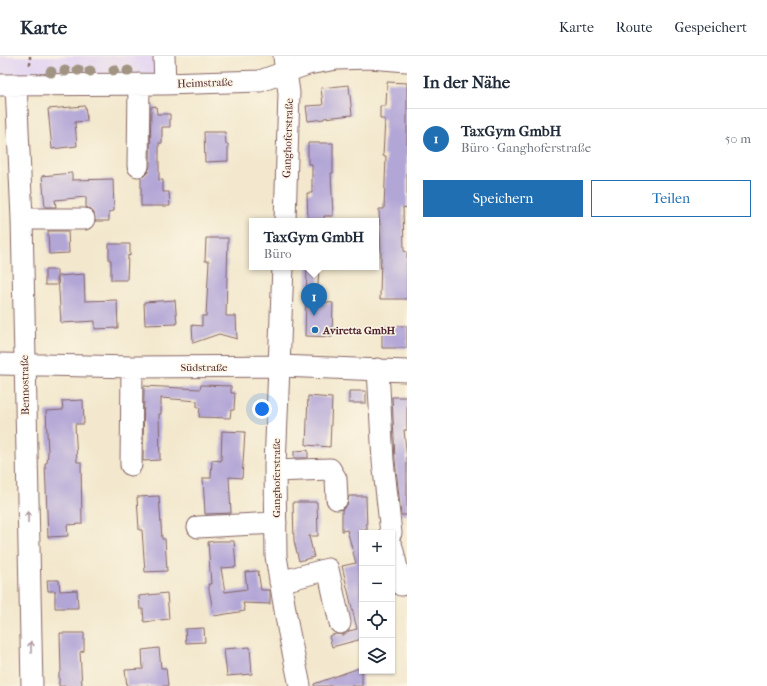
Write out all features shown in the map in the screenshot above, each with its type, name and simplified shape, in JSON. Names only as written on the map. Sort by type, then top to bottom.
[{"type":"street","points":[[164,56],[165,84]]},
{"type":"street","name":"Heimstraße","points":[[8,85],[165,84],[260,81],[285,63],[308,64],[337,59],[370,58],[407,61]]},
{"type":"street","name":"Ganghoferstraße","points":[[285,63],[289,93],[285,218]]},
{"type":"street","points":[[138,166],[139,84]]},
{"type":"street","name":"Bennostraße","points":[[8,85],[22,219],[32,686]]},
{"type":"street","points":[[22,219],[84,219]]},
{"type":"street","name":"Ganghoferstraße","points":[[283,270],[275,471],[276,556],[300,686]]},
{"type":"street","name":"Südstraße","points":[[0,364],[132,367],[280,366],[407,371]]},
{"type":"street","points":[[131,465],[132,367]]},
{"type":"street","points":[[378,369],[383,461],[391,530]]},
{"type":"street","points":[[275,471],[330,469],[336,479],[337,499]]},
{"type":"street","points":[[198,527],[276,523]]},
{"type":"street","points":[[395,559],[401,585]]},
{"type":"street","points":[[280,582],[328,569],[340,622]]},
{"type":"shaded area","points":[[0,56],[161,56],[162,75],[0,76]]},
{"type":"building","points":[[387,82],[407,83],[407,208],[403,207],[404,251],[407,252],[407,299],[380,299],[381,252],[379,209],[384,209],[386,156],[383,156],[385,119],[380,119],[380,106],[386,106]]},
{"type":"building","points":[[349,85],[352,115],[308,121],[306,106],[323,105],[321,88]]},
{"type":"building","points":[[85,106],[87,121],[75,122],[77,146],[52,149],[48,109]]},
{"type":"building","points":[[156,106],[157,114],[170,114],[170,127],[162,127],[162,143],[159,143],[159,180],[163,180],[163,192],[169,192],[170,206],[141,206],[141,177],[148,172],[150,166],[151,107]]},
{"type":"building","points":[[204,132],[225,132],[226,144],[228,144],[228,161],[205,162]]},
{"type":"building","points":[[308,143],[333,143],[333,173],[331,173],[333,216],[324,216],[324,218],[308,218],[307,193],[312,193],[312,164],[308,164]]},
{"type":"building","points":[[72,173],[72,180],[113,179],[114,211],[109,212],[109,221],[95,221],[94,213],[86,207],[86,197],[55,200],[56,207],[45,207],[42,176]]},
{"type":"building","points":[[48,231],[68,231],[69,253],[49,254]]},
{"type":"building","points":[[206,238],[228,238],[226,316],[236,316],[237,339],[219,334],[193,343],[192,325],[202,326],[202,316],[206,316],[209,261],[205,261]]},
{"type":"building","points":[[109,244],[130,244],[127,280],[111,280]]},
{"type":"building","points":[[45,270],[57,270],[57,285],[45,285]]},
{"type":"building","points":[[307,270],[319,270],[317,302],[333,303],[332,337],[305,336]]},
{"type":"building","points":[[84,274],[85,301],[117,300],[118,328],[95,329],[95,321],[61,323],[58,276]]},
{"type":"building","points":[[175,300],[177,324],[145,325],[144,302]]},
{"type":"building","points":[[382,326],[407,326],[407,348],[382,348]]},
{"type":"building","points":[[201,385],[231,386],[231,393],[235,393],[234,410],[231,410],[230,418],[199,417],[200,407],[197,407],[197,401],[161,398],[161,414],[159,414],[160,460],[143,461],[144,386],[200,389]]},
{"type":"building","points":[[349,391],[366,391],[366,403],[349,403]]},
{"type":"building","points":[[308,396],[332,398],[330,447],[306,445]]},
{"type":"building","points":[[392,397],[407,397],[407,430],[404,430],[407,459],[407,515],[401,515],[395,460]]},
{"type":"building","points":[[83,400],[84,424],[75,424],[77,462],[81,462],[82,524],[67,525],[68,536],[48,537],[45,463],[47,463],[48,453],[46,411],[63,410],[62,401]]},
{"type":"building","points":[[222,431],[245,432],[242,478],[229,477],[231,513],[205,514],[203,478],[211,478],[212,460],[221,461]]},
{"type":"building","points":[[308,450],[308,458],[294,458],[294,451]]},
{"type":"building","points":[[159,496],[162,539],[165,539],[167,571],[145,572],[142,530],[139,530],[137,497]]},
{"type":"building","points":[[349,496],[366,496],[367,530],[359,530],[359,640],[332,647],[329,636],[336,634],[343,635],[349,631],[357,629],[342,566],[356,563],[347,530],[342,531],[342,510],[347,505]]},
{"type":"building","points":[[293,502],[317,502],[318,536],[309,536],[314,557],[299,561],[294,541]]},
{"type":"building","points":[[234,541],[236,567],[221,568],[225,592],[247,589],[245,572],[258,571],[261,590],[270,590],[270,604],[243,603],[245,611],[214,616],[208,584],[211,584],[208,542]]},
{"type":"building","points":[[47,580],[59,580],[60,591],[77,590],[78,608],[55,608],[55,591],[48,591]]},
{"type":"building","points":[[167,593],[169,619],[144,622],[143,609],[140,609],[139,596]]},
{"type":"building","points":[[204,628],[205,642],[186,643],[185,629]]},
{"type":"building","points":[[60,633],[84,633],[84,651],[80,652],[82,686],[59,686],[59,673],[61,672]]},
{"type":"building","points":[[250,647],[252,674],[227,676],[224,649]]},
{"type":"building","points":[[159,648],[161,668],[166,668],[168,686],[127,686],[125,670],[143,669],[142,650]]},
{"type":"building","points":[[359,668],[359,674],[362,674],[362,686],[314,686],[314,684]]},
{"type":"place","name":"TaxGym GmbH","points":[[314,316]]},
{"type":"place","name":"Aviretta GmbH","points":[[315,330]]}]
